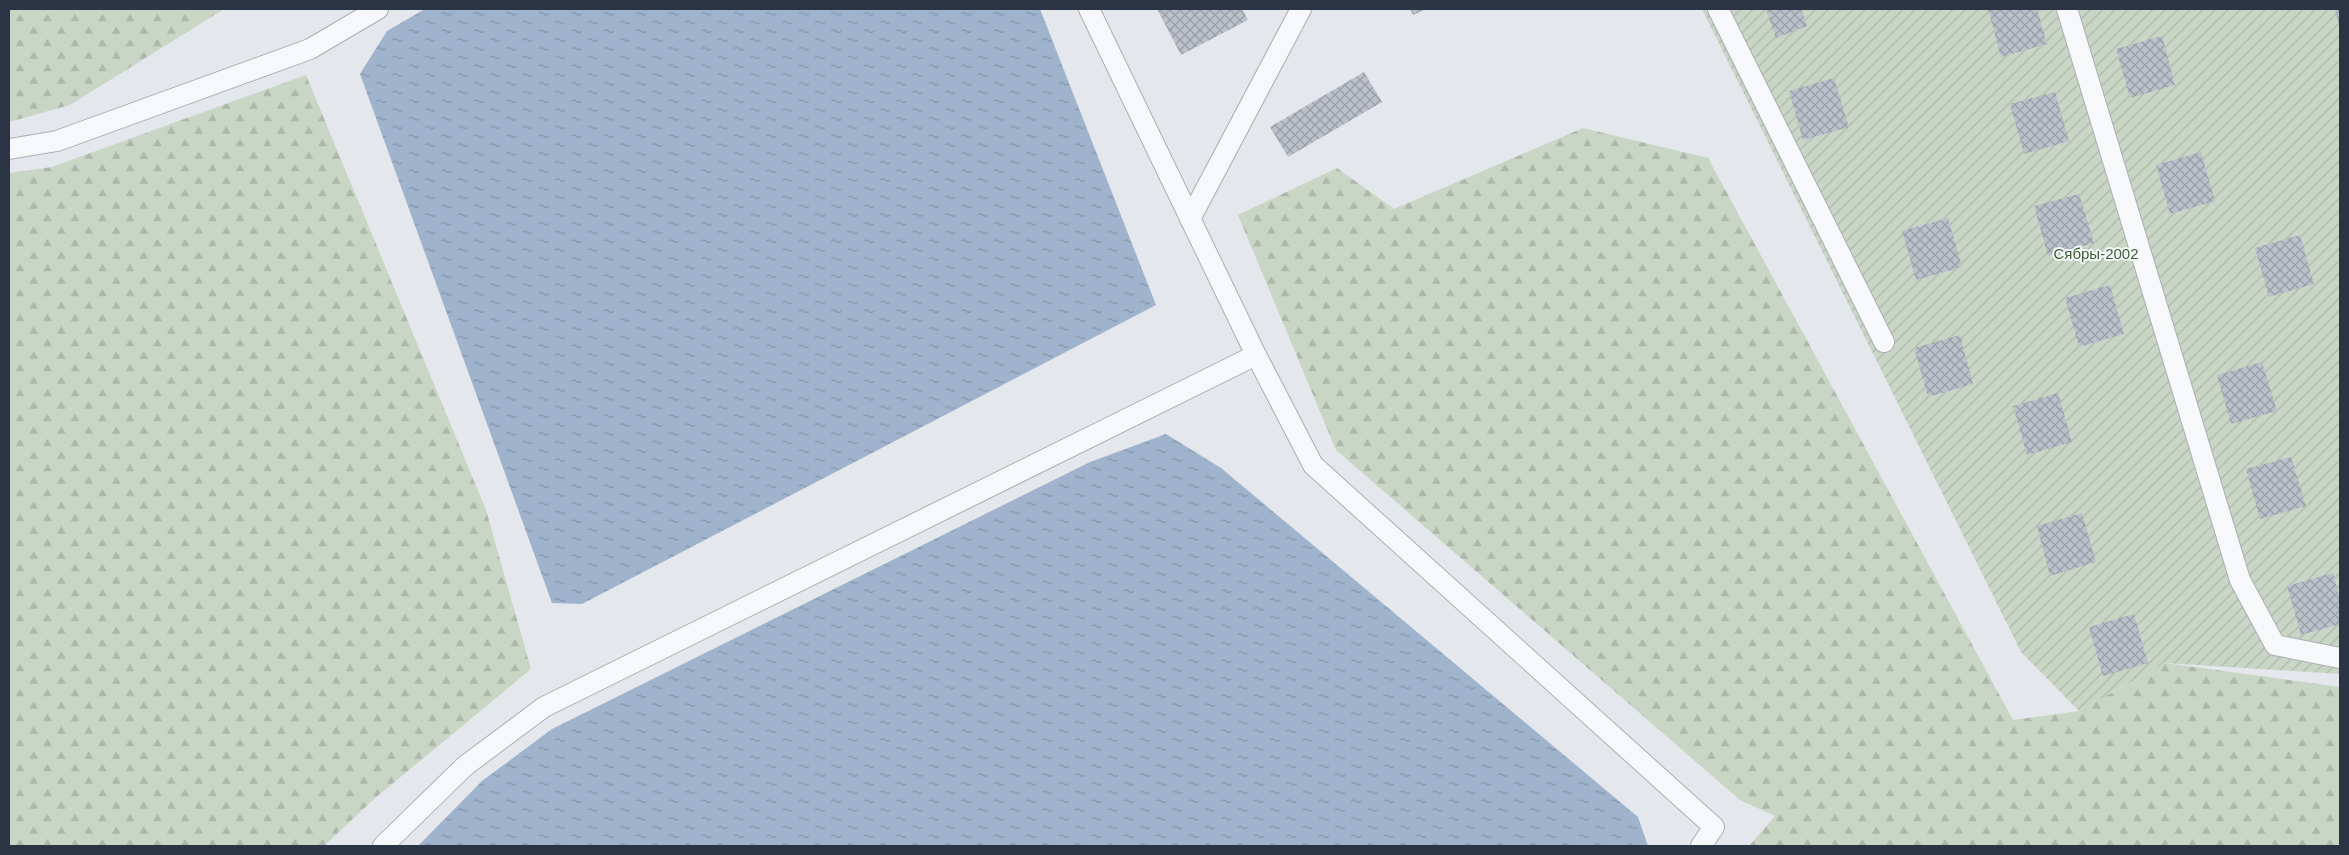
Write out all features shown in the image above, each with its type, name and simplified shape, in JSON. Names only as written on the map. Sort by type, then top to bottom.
[{"type":"lane","points":[[9,149],[57,141],[310,49],[378,9]]},
{"type":"lane","points":[[1089,9],[1256,355],[1313,465],[1714,828],[1700,846]]},
{"type":"lane","points":[[1190,219],[1301,9]]},
{"type":"lane","points":[[1718,9],[1884,342]]},
{"type":"lane","points":[[2067,9],[2240,580],[2275,645],[2340,658]]},
{"type":"lane","points":[[383,846],[464,766],[544,707],[1256,355]]},
{"type":"green space","points":[[9,9],[224,9],[70,105],[9,122]]},
{"type":"green space","name":"Сябры-2002","points":[[1702,9],[2340,9],[2340,674],[2165,663],[2079,711],[2021,652]]},
{"type":"green space","points":[[306,75],[486,510],[531,669],[374,799],[324,846],[9,846],[9,173],[52,167]]},
{"type":"green space","points":[[1583,128],[1708,158],[2013,720],[2079,711],[2165,663],[2340,687],[2340,846],[1749,846],[1775,816],[1740,800],[1336,450],[1238,215],[1337,168],[1394,209]]},
{"type":"water","points":[[425,9],[1040,9],[1156,305],[582,604],[552,603],[360,74],[387,31]]},
{"type":"water","points":[[1166,434],[1221,468],[1638,817],[1648,846],[418,846],[482,781],[552,729],[1090,462]]},
{"type":"building","points":[[1157,9],[1242,9],[1248,20],[1181,55]]},
{"type":"building","points":[[1410,9],[1426,9],[1413,15]]},
{"type":"building","points":[[1766,9],[1801,9],[1807,26],[1776,38]]},
{"type":"building","points":[[1988,9],[2037,9],[2047,44],[2001,57]]},
{"type":"building","points":[[2340,9],[2340,28],[2335,10]]},
{"type":"building","points":[[2162,36],[2175,85],[2130,98],[2116,49]]},
{"type":"building","points":[[1364,72],[1382,102],[1288,157],[1270,127]]},
{"type":"building","points":[[1834,78],[1849,127],[1803,140],[1789,91]]},
{"type":"building","points":[[2055,92],[2069,141],[2024,154],[2010,104]]},
{"type":"building","points":[[2201,152],[2215,201],[2170,214],[2156,165]]},
{"type":"building","points":[[2079,194],[2094,243],[2048,256],[2034,206]]},
{"type":"building","points":[[1948,218],[1962,267],[1916,280],[1902,231]]},
{"type":"building","points":[[2300,235],[2314,284],[2269,297],[2255,248]]},
{"type":"building","points":[[2110,285],[2124,334],[2079,347],[2065,298]]},
{"type":"building","points":[[1960,335],[1973,384],[1928,397],[1914,348]]},
{"type":"building","points":[[2262,362],[2277,411],[2231,424],[2217,375]]},
{"type":"building","points":[[2058,393],[2072,442],[2027,455],[2013,406]]},
{"type":"building","points":[[2291,457],[2306,506],[2260,519],[2246,469]]},
{"type":"building","points":[[2082,513],[2096,562],[2050,576],[2037,526]]},
{"type":"building","points":[[2333,573],[2340,599],[2340,624],[2301,635],[2287,586]]},
{"type":"building","points":[[2134,614],[2148,663],[2103,676],[2089,627]]}]
